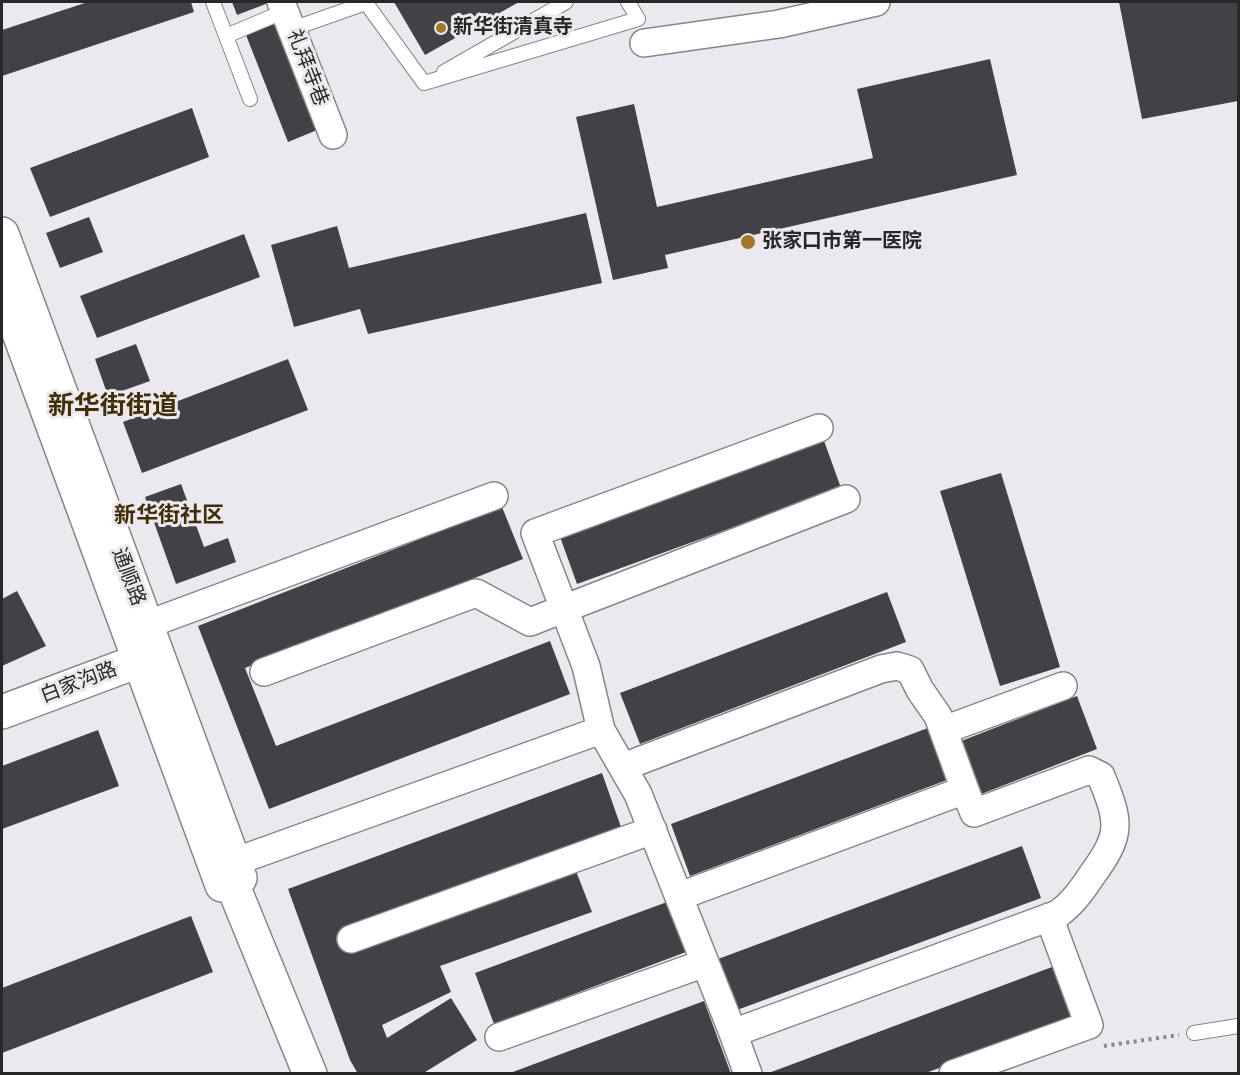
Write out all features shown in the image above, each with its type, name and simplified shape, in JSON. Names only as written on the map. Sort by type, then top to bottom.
[{"type":"street","points":[[644,43],[779,24],[876,2]]},
{"type":"street","name":"礼拜寺巷","points":[[286,14],[333,135]]},
{"type":"street","name":"通顺路","points":[[2,234],[147,647],[222,885],[232,872]]},
{"type":"street","name":"通顺路","points":[[2,287],[147,647]]},
{"type":"street","points":[[748,1074],[638,794],[601,730],[586,666],[535,533],[819,428]]},
{"type":"street","points":[[147,647],[494,496]]},
{"type":"street","points":[[264,672],[476,593],[530,622],[846,499]]},
{"type":"street","name":"白家沟路","points":[[2,712],[147,647]]},
{"type":"street","points":[[622,767],[881,669],[897,666],[910,669],[944,730],[974,813],[1089,770],[1101,776],[1114,807],[1115,837],[1109,852],[1071,905],[1049,917],[734,1034]]},
{"type":"street","points":[[944,730],[1063,686]]},
{"type":"street","points":[[232,872],[601,730]]},
{"type":"street","points":[[680,896],[965,790]]},
{"type":"street","points":[[351,939],[653,830]]},
{"type":"street","name":"通顺路","points":[[232,872],[310,1074]]},
{"type":"street","points":[[954,1074],[1089,1025],[1049,917]]},
{"type":"street","points":[[499,1038],[705,963]]},
{"type":"lane","points":[[213,2],[250,99]]},
{"type":"lane","points":[[424,83],[566,2]]},
{"type":"lane","points":[[424,83],[638,19],[628,2]]},
{"type":"lane","points":[[226,36],[286,14],[366,3],[424,83]]},
{"type":"lane","points":[[1194,1033],[1239,1026]]},
{"type":"path","points":[[1098,1046],[1194,1033]]},
{"type":"building","points":[[88,2],[191,2],[194,12],[2,76],[2,30]]},
{"type":"building","points":[[232,2],[271,2],[237,15]]},
{"type":"building","name":"新华街清真寺","points":[[394,2],[519,2],[425,55]]},
{"type":"building","points":[[1119,2],[1238,2],[1238,101],[1142,119]]},
{"type":"building","points":[[280,22],[322,128],[288,142],[246,35]]},
{"type":"building","points":[[990,59],[1017,175],[665,255],[668,268],[613,280],[576,117],[634,104],[657,207],[873,158],[857,89]]},
{"type":"building","points":[[192,108],[209,157],[50,217],[30,168]]},
{"type":"building","points":[[586,213],[602,283],[368,334],[360,309],[294,327],[271,245],[337,226],[349,268]]},
{"type":"building","points":[[89,217],[103,252],[60,268],[46,233]]},
{"type":"building","points":[[244,234],[260,277],[97,338],[80,296]]},
{"type":"building","points":[[136,344],[150,381],[108,396],[95,359]]},
{"type":"building","points":[[288,359],[308,410],[142,473],[123,422]]},
{"type":"building","points":[[823,438],[841,488],[577,584],[559,534]]},
{"type":"building","points":[[1001,473],[1060,667],[1000,686],[940,491]]},
{"type":"building","points":[[181,484],[204,547],[228,538],[236,562],[176,584],[145,497]]},
{"type":"building","points":[[502,507],[523,559],[245,668],[276,746],[550,641],[570,694],[269,809],[198,626]]},
{"type":"building","points":[[17,591],[46,646],[2,666],[2,599]]},
{"type":"building","points":[[887,592],[906,642],[640,744],[620,693]]},
{"type":"building","points":[[1077,696],[1097,749],[976,796],[956,743]]},
{"type":"building","points":[[928,728],[947,780],[690,876],[671,824]]},
{"type":"building","points":[[98,730],[119,786],[2,829],[2,766]]},
{"type":"building","points":[[602,773],[621,827],[341,929],[348,949],[574,866],[592,912],[440,966],[451,992],[382,1025],[387,1038],[451,998],[477,1040],[422,1074],[358,1074],[350,1060],[288,889]]},
{"type":"building","points":[[1022,846],[1041,898],[737,1010],[718,959]]},
{"type":"building","points":[[667,902],[686,952],[494,1024],[475,973]]},
{"type":"building","points":[[191,916],[213,972],[2,1053],[2,988]]},
{"type":"building","points":[[1060,964],[1079,1016],[923,1074],[766,1074]]},
{"type":"building","points":[[704,1001],[731,1074],[510,1074],[510,1073]]},
{"type":"place","name":"新华街清真寺","points":[[441,28]]},
{"type":"place","name":"张家口市第一医院","points":[[748,242]]},
{"type":"district","name":"新华街街道","points":[[113,407]]},
{"type":"district","name":"新华街社区","points":[[169,516]]}]
